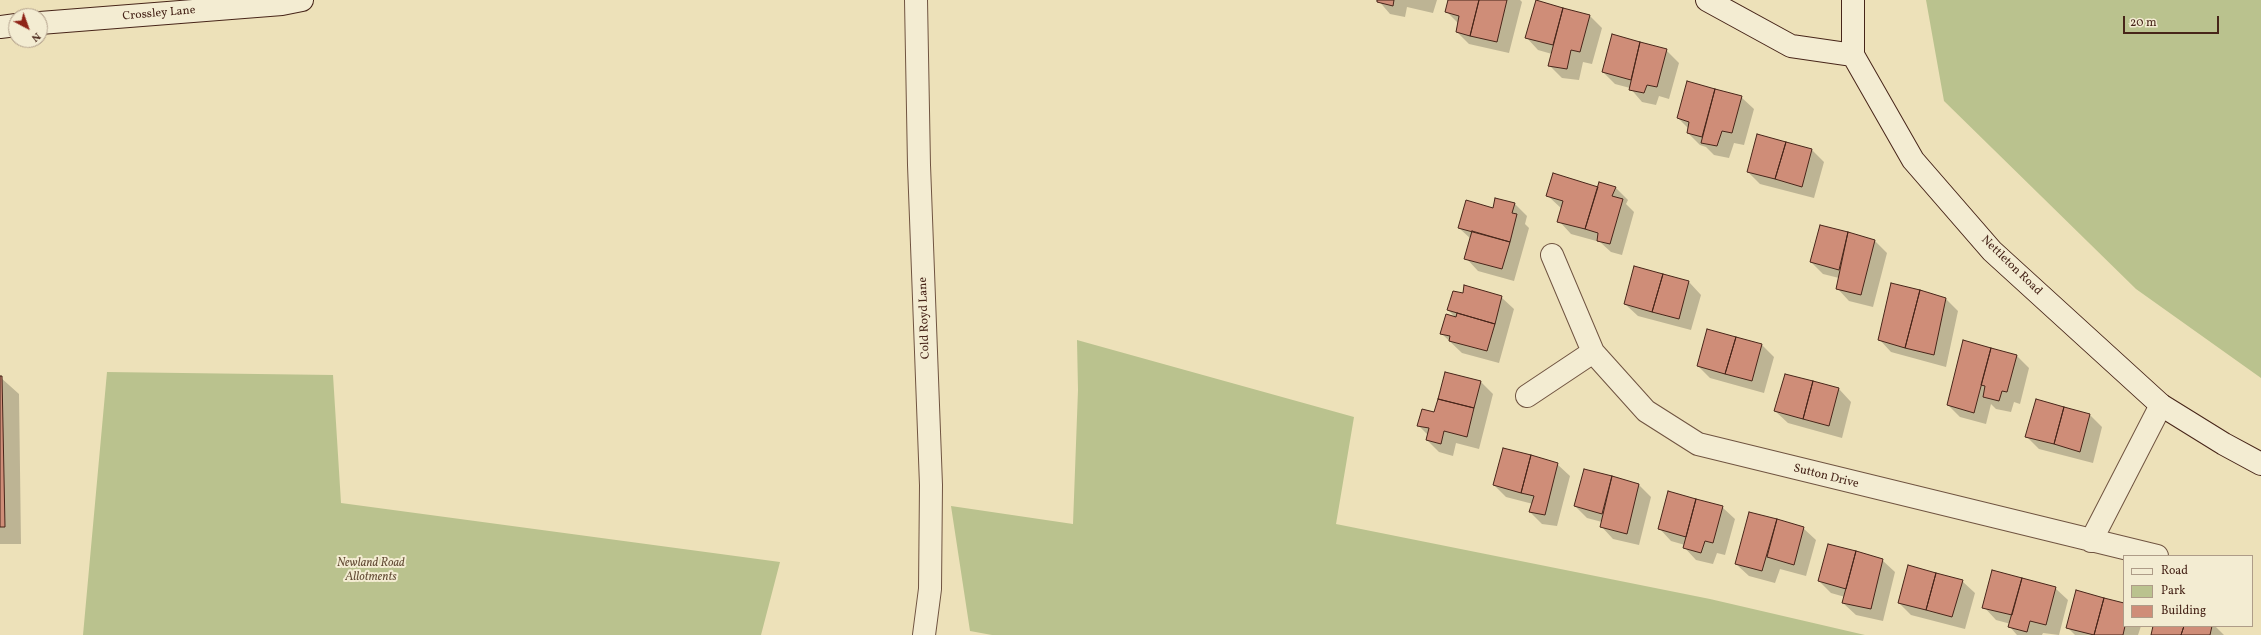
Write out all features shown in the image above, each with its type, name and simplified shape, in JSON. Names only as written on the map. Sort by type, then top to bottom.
[{"type":"street","name":"Crossley Lane","points":[[48,23],[282,4],[302,0]]},
{"type":"street","name":"Cold Royd Lane","points":[[916,0],[919,165],[931,485],[930,589],[924,635]]},
{"type":"street","points":[[1707,0],[1790,46],[1853,55]]},
{"type":"street","name":"Nettleton Road","points":[[1853,0],[1853,55],[1913,160],[1992,251],[2160,405],[2224,444],[2261,464]]},
{"type":"street","name":"Sutton Drive","points":[[1552,255],[1593,352],[1646,411],[1698,444],[2152,555]]},
{"type":"street","points":[[1527,396],[1593,352]]},
{"type":"street","points":[[2091,541],[2160,405]]},
{"type":"green space","points":[[1926,0],[2261,0],[2261,378],[2136,289],[1944,101]]},
{"type":"green space","points":[[1077,340],[1354,417],[1336,524],[1710,599],[1865,635],[992,635],[970,631],[951,506],[1073,524],[1078,390]]},
{"type":"green space","name":"Newland Road Allotments","points":[[107,372],[333,375],[341,503],[780,562],[761,635],[83,635]]},
{"type":"building","points":[[1377,0],[1394,0],[1393,6],[1377,2]]},
{"type":"building","points":[[1448,0],[1479,0],[1470,36],[1456,32],[1459,16],[1445,12]]},
{"type":"building","points":[[1479,0],[1507,0],[1497,42],[1470,36]]},
{"type":"building","points":[[1536,0],[1563,8],[1553,45],[1525,38]]},
{"type":"building","points":[[1563,8],[1590,15],[1580,52],[1571,50],[1567,69],[1548,66]]},
{"type":"building","points":[[1612,34],[1640,42],[1631,80],[1602,72]]},
{"type":"building","points":[[1640,42],[1667,49],[1657,87],[1647,85],[1644,93],[1629,90]]},
{"type":"building","points":[[1687,81],[1715,89],[1702,137],[1687,133],[1689,122],[1677,118]]},
{"type":"building","points":[[1715,89],[1742,96],[1732,133],[1722,131],[1717,146],[1701,143]]},
{"type":"building","points":[[1757,134],[1786,142],[1775,179],[1747,172]]},
{"type":"building","points":[[1786,142],[1812,149],[1802,187],[1775,179]]},
{"type":"building","points":[[1553,173],[1598,187],[1585,229],[1557,222],[1563,201],[1546,196]]},
{"type":"building","points":[[1599,182],[1616,187],[1612,196],[1623,199],[1610,244],[1597,241],[1598,233],[1585,229]]},
{"type":"building","points":[[1495,198],[1515,203],[1512,213],[1517,214],[1510,242],[1458,228],[1466,200],[1493,208]]},
{"type":"building","points":[[1820,225],[1848,232],[1839,270],[1810,262]]},
{"type":"building","points":[[1472,231],[1510,242],[1502,269],[1464,259]]},
{"type":"building","points":[[1848,232],[1875,240],[1861,295],[1836,289]]},
{"type":"building","points":[[1634,266],[1663,274],[1652,312],[1624,304]]},
{"type":"building","points":[[1663,274],[1689,281],[1679,319],[1652,312]]},
{"type":"building","points":[[1891,283],[1920,290],[1905,348],[1878,340]]},
{"type":"building","points":[[1464,285],[1502,296],[1495,324],[1447,310],[1453,291],[1463,293]]},
{"type":"building","points":[[1920,290],[1946,298],[1934,355],[1905,348]]},
{"type":"building","points":[[1457,313],[1495,324],[1487,351],[1449,341],[1450,336],[1440,334],[1446,314],[1456,317]]},
{"type":"building","points":[[1707,329],[1736,337],[1725,374],[1697,366]]},
{"type":"building","points":[[1736,337],[1762,344],[1752,381],[1725,374]]},
{"type":"building","points":[[1963,340],[1991,348],[1974,413],[1947,405]]},
{"type":"building","points":[[1991,348],[2017,355],[2007,392],[2002,391],[1999,401],[1983,397],[1985,386],[1981,385]]},
{"type":"building","points":[[1445,372],[1481,381],[1474,408],[1438,399]]},
{"type":"building","points":[[1785,374],[1813,381],[1803,419],[1774,411]]},
{"type":"building","points":[[0,376],[2,376],[5,527],[0,527]]},
{"type":"building","points":[[1813,381],[1839,388],[1829,426],[1803,419]]},
{"type":"building","points":[[1438,399],[1474,408],[1467,437],[1444,431],[1441,444],[1426,440],[1429,428],[1417,426],[1422,409],[1434,412]]},
{"type":"building","points":[[2036,399],[2064,407],[2054,444],[2025,437]]},
{"type":"building","points":[[2064,407],[2090,414],[2080,452],[2054,444]]},
{"type":"building","points":[[1503,448],[1531,455],[1521,493],[1493,485]]},
{"type":"building","points":[[1531,455],[1558,463],[1545,515],[1529,512],[1534,496],[1521,493]]},
{"type":"building","points":[[1584,469],[1612,476],[1602,514],[1574,506]]},
{"type":"building","points":[[1612,476],[1639,484],[1627,534],[1600,527]]},
{"type":"building","points":[[1668,491],[1696,499],[1686,537],[1658,529]]},
{"type":"building","points":[[1696,499],[1723,506],[1713,543],[1705,541],[1701,553],[1683,548]]},
{"type":"building","points":[[1749,512],[1777,519],[1762,571],[1735,564]]},
{"type":"building","points":[[1777,519],[1804,527],[1794,565],[1767,557]]},
{"type":"building","points":[[1828,544],[1856,551],[1846,589],[1818,581]]},
{"type":"building","points":[[1856,551],[1883,559],[1871,609],[1842,603]]},
{"type":"building","points":[[1908,565],[1936,573],[1926,610],[1898,603]]},
{"type":"building","points":[[1992,570],[2022,578],[2012,615],[1982,608]]},
{"type":"building","points":[[1936,573],[1963,580],[1952,617],[1926,610]]},
{"type":"building","points":[[2022,578],[2056,587],[2046,625],[2030,621],[2027,632],[2008,627]]},
{"type":"building","points":[[2076,590],[2104,598],[2094,635],[2066,628]]},
{"type":"building","points":[[2104,598],[2123,603],[2123,627],[2125,627],[2123,635],[2094,635]]},
{"type":"building","points":[[2153,627],[2184,627],[2181,635],[2151,635]]},
{"type":"building","points":[[2184,627],[2212,627],[2210,635],[2181,635]]}]
